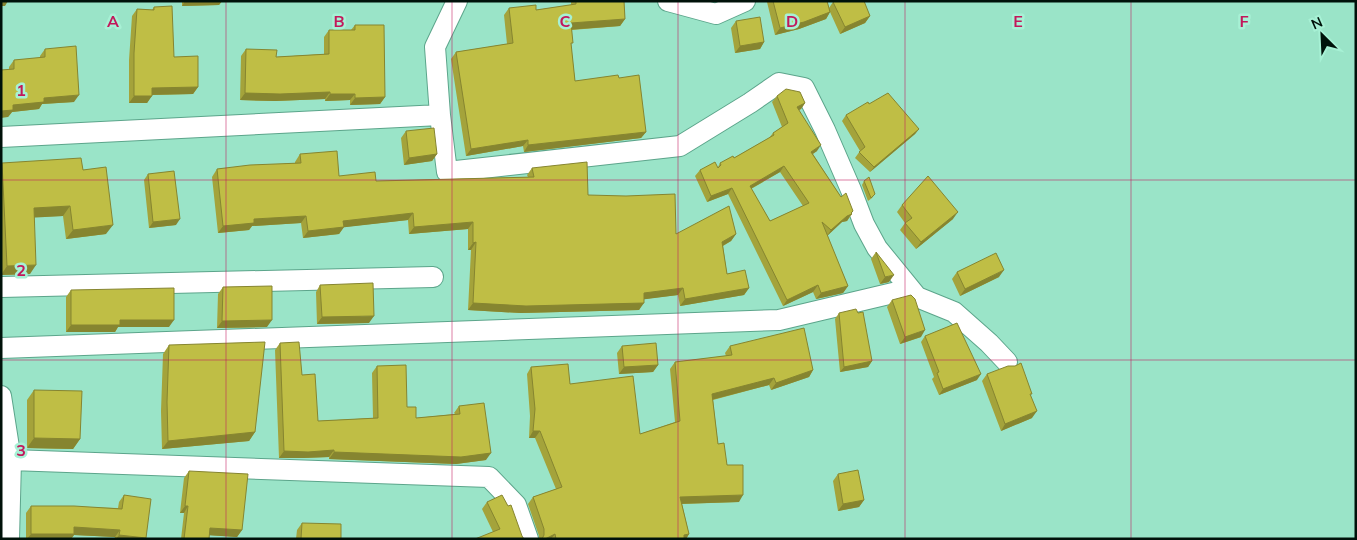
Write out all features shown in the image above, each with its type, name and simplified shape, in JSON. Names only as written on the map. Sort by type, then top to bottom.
[{"type":"street","points":[[457,1],[435,47],[440,115],[447,172],[680,146],[779,83],[804,88],[844,172],[864,224],[877,248],[917,297],[954,312],[1007,362]]},
{"type":"street","points":[[668,1],[716,14],[745,1]]},
{"type":"street","points":[[1,137],[440,115]]},
{"type":"street","points":[[1,287],[433,277]]},
{"type":"street","points":[[1,348],[779,320],[910,289]]},
{"type":"street","points":[[1,396],[11,460],[9,539]]},
{"type":"street","points":[[11,460],[489,477],[516,505],[528,539]]},
{"type":"building","points":[[576,1],[624,1],[625,19],[571,23],[575,81],[618,75],[619,78],[639,75],[646,132],[528,145],[528,140],[471,149],[456,52],[513,43],[509,8],[536,5],[536,10],[576,4]]},
{"type":"building","points":[[773,1],[827,1],[830,12],[804,22],[780,28]]},
{"type":"building","points":[[864,1],[870,16],[845,27],[833,2]]},
{"type":"building","points":[[172,6],[174,57],[198,56],[198,87],[152,88],[152,96],[134,96],[137,9],[154,10],[154,7]]},
{"type":"building","points":[[760,17],[764,42],[740,46],[736,21]]},
{"type":"building","points":[[355,25],[384,25],[385,97],[355,98],[355,94],[330,94],[330,92],[245,93],[246,49],[277,50],[276,57],[329,54],[329,30],[355,30]]},
{"type":"building","points":[[76,46],[79,95],[44,98],[44,102],[13,105],[13,110],[1,111],[1,70],[14,69],[14,60],[45,57],[45,49]]},
{"type":"building","points":[[786,89],[800,92],[805,103],[797,107],[821,145],[811,152],[841,197],[846,193],[853,211],[852,214],[831,230],[822,222],[848,286],[821,293],[818,285],[787,300],[732,188],[711,196],[700,170],[715,162],[718,168],[721,165],[720,163],[733,156],[734,158],[774,135],[773,133],[788,123],[777,96]],"holes":[[[784,166],[809,203],[770,221],[750,186]]]},
{"type":"building","points":[[888,93],[919,129],[874,167],[859,152],[865,147],[846,115]]},
{"type":"building","points":[[434,128],[437,154],[409,158],[406,131]]},
{"type":"building","points":[[337,151],[339,176],[375,172],[376,181],[534,177],[532,168],[587,162],[588,195],[675,194],[676,234],[729,206],[736,234],[722,242],[727,274],[745,270],[749,288],[685,299],[683,288],[644,293],[644,303],[526,306],[473,303],[476,242],[473,243],[473,222],[414,227],[413,213],[343,221],[344,227],[308,231],[306,216],[254,219],[254,223],[223,226],[217,169],[250,165],[301,163],[300,154]]},
{"type":"building","points":[[81,158],[83,170],[106,167],[113,225],[73,230],[70,206],[34,208],[36,265],[7,266],[2,163]]},
{"type":"building","points":[[174,171],[180,219],[153,222],[148,174]]},
{"type":"building","points":[[928,176],[958,212],[921,242],[905,223],[912,218],[902,205]]},
{"type":"building","points":[[869,177],[875,194],[871,198],[864,181]]},
{"type":"building","points":[[876,252],[894,275],[885,277]]},
{"type":"building","points":[[996,253],[1004,270],[965,289],[957,272]]},
{"type":"building","points":[[373,283],[374,316],[322,317],[320,285]]},
{"type":"building","points":[[272,286],[272,320],[222,321],[223,287]]},
{"type":"building","points":[[174,288],[174,320],[120,320],[120,325],[71,325],[71,290]]},
{"type":"building","points":[[911,295],[915,299],[925,330],[905,337],[892,300]]},
{"type":"building","points":[[856,309],[858,313],[863,312],[872,361],[844,367],[839,313]]},
{"type":"building","points":[[957,323],[981,374],[943,389],[937,373],[939,372],[925,336]]},
{"type":"building","points":[[804,328],[813,370],[776,383],[774,378],[712,394],[718,444],[724,443],[727,465],[743,465],[743,495],[680,497],[689,534],[684,535],[684,539],[556,539],[555,534],[542,539],[544,529],[533,497],[562,487],[540,431],[533,431],[535,409],[531,367],[568,364],[570,384],[633,376],[640,434],[680,421],[675,362],[732,355],[730,346]]},
{"type":"building","points":[[265,342],[255,432],[168,441],[169,345]]},
{"type":"building","points":[[299,342],[302,375],[315,374],[318,421],[378,418],[377,366],[406,365],[407,407],[416,407],[416,418],[460,414],[459,406],[484,403],[491,453],[461,457],[334,452],[334,450],[284,451],[280,343]]},
{"type":"building","points":[[656,343],[658,365],[624,367],[622,346]]},
{"type":"building","points":[[1021,363],[1037,411],[1005,424],[987,374]]},
{"type":"building","points":[[34,390],[82,391],[80,439],[34,438]]},
{"type":"building","points":[[858,470],[864,500],[843,504],[838,474]]},
{"type":"building","points":[[189,471],[248,474],[242,530],[210,528],[209,539],[184,539],[188,506],[185,506]]},
{"type":"building","points":[[124,495],[151,499],[146,538],[119,535],[120,530],[74,527],[74,534],[31,534],[31,506],[122,509]]},
{"type":"building","points":[[502,495],[508,506],[511,505],[524,539],[475,539],[500,529],[487,502]]},
{"type":"building","points":[[302,523],[341,524],[341,539],[301,539]]}]
